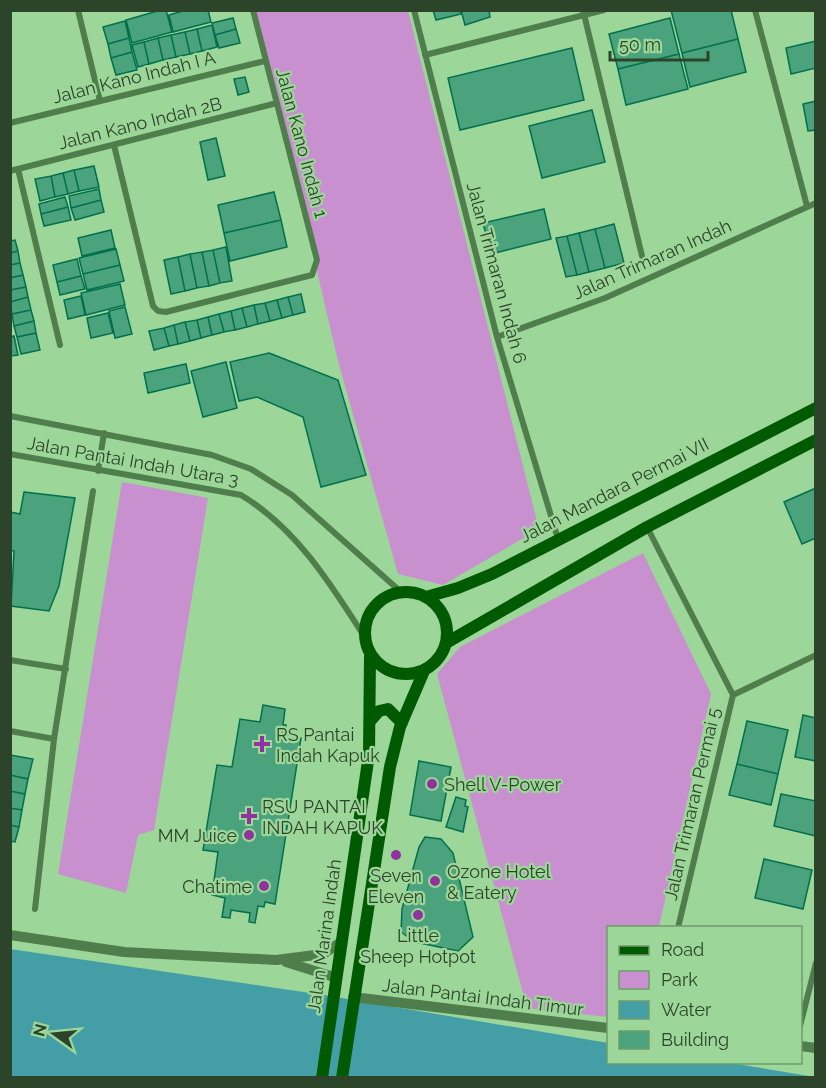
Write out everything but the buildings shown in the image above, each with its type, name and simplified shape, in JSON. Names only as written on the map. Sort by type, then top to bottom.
[{"type":"main road","name":"Jalan Mandara Permai VII","points":[[426,597],[475,581],[816,408]]},
{"type":"main road","points":[[446,643],[647,528],[816,440]]},
{"type":"main road","points":[[401,592],[426,597],[437,605],[444,616],[446,643],[438,659],[424,671],[409,675],[394,674],[380,667],[370,656],[364,636],[366,620],[374,606],[386,596],[401,592]]},
{"type":"main road","name":"Jalan Marina Indah","points":[[322,1077],[369,754],[370,656]]},
{"type":"main road","name":"Jalan Marina Indah","points":[[342,1077],[390,767],[402,723],[424,671]]},
{"type":"main road","points":[[371,720],[379,711],[388,710],[402,723]]},
{"type":"street","points":[[78,10],[100,101]]},
{"type":"street","name":"Jalan Kano Indah 1","points":[[114,144],[153,306],[158,312],[306,278],[315,271],[317,260],[253,10]]},
{"type":"street","name":"Jalan Trimaran Indah 6","points":[[414,10],[497,337],[532,459],[559,540]]},
{"type":"street","points":[[424,55],[584,13],[604,10]]},
{"type":"street","points":[[755,10],[807,206]]},
{"type":"street","points":[[584,13],[642,256]]},
{"type":"street","name":"Jalan Kano Indah I A","points":[[10,123],[265,61]]},
{"type":"street","name":"Jalan Kano Indah 2B","points":[[10,171],[277,103]]},
{"type":"street","points":[[18,169],[60,345]]},
{"type":"street","name":"Jalan Trimaran Indah","points":[[497,337],[605,298],[816,203]]},
{"type":"street","name":"Jalan Pantai Indah Utara 3","points":[[10,416],[212,455],[251,469],[291,495],[401,592]]},
{"type":"street","points":[[98,471],[104,433]]},
{"type":"street","name":"Jalan Pantai Indah Utara 3","points":[[10,454],[241,495],[262,507],[292,535],[333,587],[364,636]]},
{"type":"street","points":[[35,909],[54,739],[93,491]]},
{"type":"street","name":"Jalan Trimaran Permai 5","points":[[647,528],[733,695],[678,926]]},
{"type":"street","points":[[733,695],[816,655]]},
{"type":"street","points":[[10,660],[66,669]]},
{"type":"street","points":[[10,731],[54,739]]},
{"type":"street","points":[[10,935],[124,952],[280,960],[323,954],[341,942]]},
{"type":"street","points":[[280,960],[337,978]]},
{"type":"street","points":[[802,1022],[816,963]]},
{"type":"street","name":"Jalan Pantai Indah Timur","points":[[353,998],[607,1028]]},
{"type":"green space","points":[[256,11],[408,11],[539,529],[443,585],[398,574],[338,361]]},
{"type":"green space","points":[[122,482],[208,498],[154,830],[138,835],[126,893],[58,874]]},
{"type":"green space","points":[[643,553],[711,694],[659,926],[607,926],[607,1017],[527,1008],[437,674],[460,647]]},
{"type":"water","points":[[10,949],[324,995],[607,1043],[607,1064],[737,1064],[815,1077],[11,1077]]},
{"type":"place","name":"RS Pantai Indah Kapuk","points":[[262,744]]},
{"type":"place","name":"Shell V-Power","points":[[432,784]]},
{"type":"place","name":"RSU PANTAI INDAH KAPUK","points":[[249,816]]},
{"type":"place","name":"MM Juice","points":[[249,835]]},
{"type":"place","name":"Seven Eleven","points":[[396,855]]},
{"type":"place","name":"Ozone Hotel & Eatery","points":[[435,881]]},
{"type":"place","name":"Chatime","points":[[264,886]]},
{"type":"place","name":"Little Sheep Hotpot","points":[[418,915]]}]
